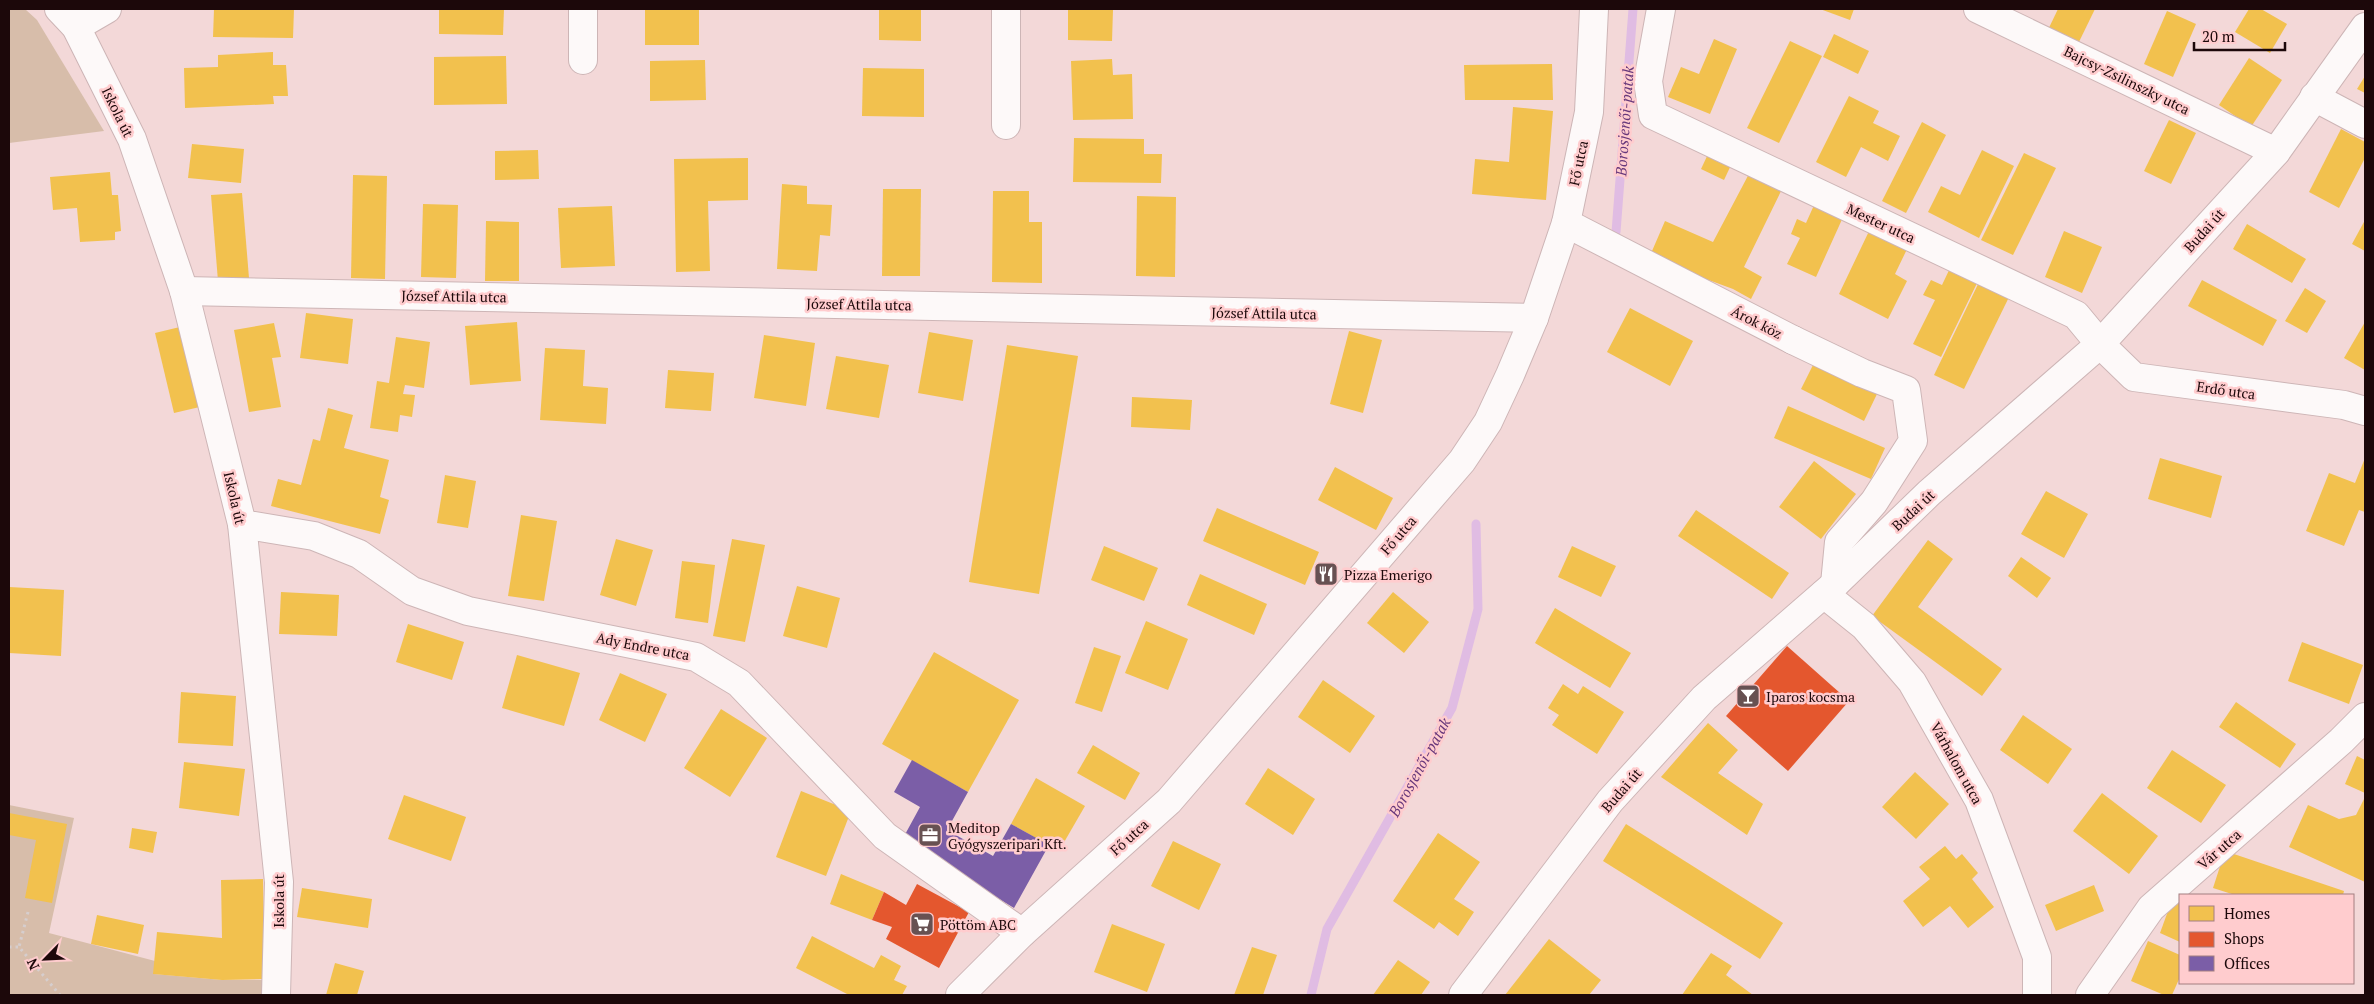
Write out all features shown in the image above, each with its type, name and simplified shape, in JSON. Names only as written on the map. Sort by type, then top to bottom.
[{"type":"street","points":[[67,18],[107,9]]},
{"type":"street","points":[[583,60],[584,9]]},
{"type":"street","points":[[1006,9],[1006,125]]},
{"type":"street","name":"Fő utca","points":[[960,995],[1022,933],[1169,801],[1462,461],[1488,422],[1534,318],[1566,223],[1589,112],[1594,9]]},
{"type":"street","name":"Mester utca","points":[[1661,9],[1648,81],[1653,115],[2076,315],[2100,344]]},
{"type":"street","name":"Bajcsy-Zsilinszky utca","points":[[1978,9],[2276,152]]},
{"type":"street","name":"Iskola út","points":[[67,18],[132,139],[184,290],[242,524],[279,882],[276,995]]},
{"type":"street","name":"Budai út","points":[[1463,995],[1610,801],[1704,698],[1829,589],[1929,493],[2100,344],[2276,152],[2365,27]]},
{"type":"street","points":[[2314,97],[2365,124]]},
{"type":"street","name":"Árok köz","points":[[1566,223],[1793,340],[1906,390],[1913,441],[1874,502],[1839,542],[1829,589]]},
{"type":"street","name":"József Attila utca","points":[[184,290],[1534,318]]},
{"type":"street","name":"Erdő utca","points":[[2100,344],[2134,378],[2344,405],[2365,411]]},
{"type":"street","name":"Ady Endre utca","points":[[242,524],[314,536],[359,554],[412,591],[468,611],[696,656],[739,683],[885,836],[1022,933]]},
{"type":"street","name":"Várhalom utca","points":[[1829,589],[1912,682],[1979,800],[2037,957],[2037,995]]},
{"type":"street","name":"Vár utca","points":[[2090,995],[2151,908],[2341,741],[2365,717]]},
{"type":"path","points":[[19,947],[28,912]]},
{"type":"path","points":[[9,947],[19,947],[60,995]]},
{"type":"shaded area","points":[[9,9],[25,9],[37,20],[104,131],[9,143]]},
{"type":"shaded area","points":[[9,805],[74,818],[49,933],[155,961],[154,974],[222,980],[264,980],[261,995],[9,995]]},
{"type":"building: Homes","points":[[214,9],[294,9],[293,38],[213,37]]},
{"type":"building: Homes","points":[[439,9],[504,9],[503,35],[439,34]]},
{"type":"building: Homes","points":[[645,9],[699,9],[699,45],[645,45]]},
{"type":"building: Homes","points":[[879,9],[921,9],[921,41],[879,40]]},
{"type":"building: Homes","points":[[1068,9],[1113,9],[1112,41],[1068,40]]},
{"type":"building: Homes","points":[[1820,9],[1854,9],[1850,20]]},
{"type":"building: Homes","points":[[2058,9],[2095,9],[2076,48],[2046,34]]},
{"type":"building: Homes","points":[[2249,9],[2261,9],[2287,24],[2270,53],[2235,32]]},
{"type":"building: Homes","points":[[2167,11],[2196,24],[2173,77],[2144,64]]},
{"type":"building: Homes","points":[[1834,34],[1869,51],[1858,74],[1823,57]]},
{"type":"building: Homes","points":[[1714,39],[1737,49],[1710,114],[1668,97],[1681,67],[1699,74]]},
{"type":"building: Homes","points":[[1790,41],[1822,56],[1779,143],[1747,128]]},
{"type":"building: Homes","points":[[273,52],[273,65],[286,65],[288,96],[273,96],[274,104],[185,108],[184,68],[218,67],[218,55]]},
{"type":"building: Homes","points":[[506,56],[507,104],[434,105],[434,57]]},
{"type":"building: Homes","points":[[2249,58],[2282,80],[2251,127],[2219,105]]},
{"type":"building: Homes","points":[[1112,59],[1113,75],[1132,74],[1133,119],[1073,120],[1071,61]]},
{"type":"building: Homes","points":[[705,60],[706,100],[650,101],[650,61]]},
{"type":"building: Homes","points":[[1552,64],[1553,100],[1465,100],[1464,65]]},
{"type":"building: Homes","points":[[863,68],[924,69],[924,117],[862,116]]},
{"type":"building: Homes","points":[[2365,76],[2365,93],[2357,89]]},
{"type":"building: Homes","points":[[1849,96],[1879,111],[1873,123],[1900,136],[1888,161],[1861,147],[1846,177],[1816,162]]},
{"type":"building: Homes","points":[[1513,107],[1553,111],[1546,200],[1472,194],[1475,159],[1509,162]]},
{"type":"building: Homes","points":[[2169,120],[2196,133],[2171,184],[2144,171]]},
{"type":"building: Homes","points":[[1922,122],[1946,135],[1906,213],[1882,201]]},
{"type":"building: Homes","points":[[2341,129],[2365,142],[2365,158],[2339,208],[2309,192]]},
{"type":"building: Homes","points":[[1074,138],[1144,139],[1144,154],[1162,154],[1161,183],[1073,182]]},
{"type":"building: Homes","points":[[192,144],[244,149],[241,183],[188,178]]},
{"type":"building: Homes","points":[[538,150],[539,179],[495,180],[495,151]]},
{"type":"building: Homes","points":[[1982,150],[2014,166],[1979,238],[1928,212],[1941,186],[1960,195]]},
{"type":"building: Homes","points":[[1709,152],[1732,163],[1724,180],[1701,169]]},
{"type":"building: Homes","points":[[2024,153],[2056,168],[2013,255],[1981,240]]},
{"type":"building: Homes","points":[[748,158],[748,200],[708,201],[710,271],[676,272],[674,159]]},
{"type":"building: Homes","points":[[1751,170],[1784,185],[1744,267],[1762,277],[1751,299],[1733,289],[1649,258],[1665,221],[1713,242]]},
{"type":"building: Homes","points":[[110,172],[112,195],[118,195],[121,231],[115,232],[115,240],[80,242],[77,208],[53,210],[50,177]]},
{"type":"building: Homes","points":[[353,175],[387,176],[385,279],[351,278]]},
{"type":"building: Homes","points":[[782,184],[807,186],[807,204],[832,205],[830,236],[820,235],[817,271],[777,269]]},
{"type":"building: Homes","points":[[883,189],[921,189],[920,276],[882,276]]},
{"type":"building: Homes","points":[[993,191],[1029,191],[1029,222],[1042,222],[1042,283],[992,282]]},
{"type":"building: Homes","points":[[242,193],[249,278],[218,281],[211,195]]},
{"type":"building: Homes","points":[[1137,196],[1176,197],[1175,277],[1136,276]]},
{"type":"building: Homes","points":[[1815,203],[1844,215],[1816,277],[1787,264],[1800,238],[1791,234],[1797,219],[1806,223]]},
{"type":"building: Homes","points":[[423,204],[458,205],[456,278],[421,277]]},
{"type":"building: Homes","points":[[612,206],[615,266],[561,268],[558,208]]},
{"type":"building: Homes","points":[[2365,220],[2365,251],[2352,244]]},
{"type":"building: Homes","points":[[486,221],[519,222],[519,281],[485,281]]},
{"type":"building: Homes","points":[[2247,224],[2306,259],[2292,283],[2233,249]]},
{"type":"building: Homes","points":[[1871,227],[1909,245],[1895,274],[1907,281],[1888,319],[1839,294]]},
{"type":"building: Homes","points":[[2064,231],[2102,247],[2082,293],[2045,277]]},
{"type":"building: Homes","points":[[1952,264],[1980,277],[1941,357],[1913,344],[1935,300],[1923,295],[1931,280],[1942,285]]},
{"type":"building: Homes","points":[[1981,278],[2011,293],[1964,389],[1934,375]]},
{"type":"building: Homes","points":[[2202,280],[2277,320],[2263,346],[2188,306]]},
{"type":"building: Homes","points":[[2305,288],[2326,301],[2307,333],[2285,321]]},
{"type":"building: Homes","points":[[1630,308],[1693,341],[1670,386],[1607,352]]},
{"type":"building: Homes","points":[[306,313],[353,319],[348,364],[300,358]]},
{"type":"building: Homes","points":[[517,322],[521,381],[470,385],[465,326]]},
{"type":"building: Homes","points":[[2365,322],[2365,370],[2344,358]]},
{"type":"building: Homes","points":[[274,323],[281,357],[272,358],[281,407],[249,412],[234,330]]},
{"type":"building: Homes","points":[[184,326],[204,406],[174,413],[155,333]]},
{"type":"building: Homes","points":[[1349,331],[1382,340],[1363,413],[1330,404]]},
{"type":"building: Homes","points":[[929,332],[973,340],[963,401],[918,393]]},
{"type":"building: Homes","points":[[764,335],[815,343],[806,406],[754,398]]},
{"type":"building: Homes","points":[[396,337],[430,342],[424,388],[405,385],[403,394],[415,395],[412,417],[400,415],[398,432],[370,428],[377,381],[389,383]]},
{"type":"building: Homes","points":[[1007,345],[1078,356],[1039,594],[969,582]]},
{"type":"building: Homes","points":[[545,348],[585,350],[583,386],[608,388],[606,424],[540,420]]},
{"type":"building: Homes","points":[[836,356],[889,365],[879,418],[826,409]]},
{"type":"building: Homes","points":[[1814,363],[1877,394],[1864,421],[1801,389]]},
{"type":"building: Homes","points":[[668,370],[714,373],[711,411],[665,408]]},
{"type":"building: Homes","points":[[1132,397],[1192,400],[1190,430],[1131,427]]},
{"type":"building: Homes","points":[[1788,406],[1885,448],[1871,479],[1774,438]]},
{"type":"building: Homes","points":[[328,408],[353,415],[344,448],[389,460],[380,497],[389,500],[380,534],[271,506],[278,479],[301,485],[313,439],[320,441]]},
{"type":"building: Homes","points":[[2160,458],[2222,476],[2211,518],[2148,499]]},
{"type":"building: Homes","points":[[2365,458],[2365,512],[2359,510],[2344,546],[2306,531],[2329,473],[2355,483]]},
{"type":"building: Homes","points":[[1814,461],[1856,494],[1821,539],[1779,507]]},
{"type":"building: Homes","points":[[1335,467],[1393,498],[1376,530],[1318,500]]},
{"type":"building: Homes","points":[[445,475],[476,481],[468,528],[437,523]]},
{"type":"building: Homes","points":[[2046,491],[2088,514],[2064,558],[2021,534]]},
{"type":"building: Homes","points":[[1217,508],[1319,552],[1305,585],[1203,541]]},
{"type":"building: Homes","points":[[1696,510],[1789,573],[1772,599],[1678,536]]},
{"type":"building: Homes","points":[[521,515],[557,521],[544,601],[508,596]]},
{"type":"building: Homes","points":[[616,539],[653,550],[636,606],[600,595]]},
{"type":"building: Homes","points":[[732,539],[765,545],[745,642],[713,636]]},
{"type":"building: Homes","points":[[1928,540],[1953,559],[1918,607],[2002,669],[1982,696],[1872,616]]},
{"type":"building: Homes","points":[[1104,546],[1158,568],[1144,601],[1091,580]]},
{"type":"building: Homes","points":[[1572,546],[1616,566],[1601,597],[1558,577]]},
{"type":"building: Homes","points":[[2021,557],[2051,578],[2037,598],[2008,576]]},
{"type":"building: Homes","points":[[682,561],[715,565],[708,623],[675,618]]},
{"type":"building: Homes","points":[[1200,574],[1267,604],[1254,635],[1187,605]]},
{"type":"building: Homes","points":[[797,586],[840,598],[827,648],[783,636]]},
{"type":"building: Homes","points":[[9,587],[64,590],[61,656],[9,653]]},
{"type":"building: Homes","points":[[281,592],[339,595],[337,636],[279,634]]},
{"type":"building: Homes","points":[[1393,592],[1429,622],[1404,653],[1367,623]]},
{"type":"building: Homes","points":[[1555,608],[1631,653],[1610,688],[1535,643]]},
{"type":"building: Homes","points":[[1146,621],[1188,639],[1168,690],[1125,673]]},
{"type":"building: Homes","points":[[408,624],[464,642],[452,680],[396,662]]},
{"type":"building: Homes","points":[[2302,642],[2363,665],[2349,704],[2288,681]]},
{"type":"building: Homes","points":[[1094,647],[1121,656],[1102,712],[1075,703]]},
{"type":"building: Homes","points":[[934,652],[1019,700],[968,792],[882,744]]},
{"type":"building: Homes","points":[[517,655],[580,673],[564,726],[502,708]]},
{"type":"building: Homes","points":[[620,673],[667,694],[645,742],[599,720]]},
{"type":"building: Homes","points":[[1323,680],[1375,716],[1350,753],[1298,717]]},
{"type":"building: Homes","points":[[1563,684],[1578,694],[1583,686],[1624,712],[1597,754],[1552,725],[1559,715],[1548,708]]},
{"type":"building: Homes","points":[[181,692],[236,696],[233,746],[178,743]]},
{"type":"building: Homes","points":[[2236,702],[2296,744],[2280,768],[2219,727]]},
{"type":"building: Homes","points":[[721,709],[767,738],[730,797],[684,768]]},
{"type":"building: Homes","points":[[2023,715],[2072,749],[2048,784],[2000,750]]},
{"type":"building: Homes","points":[[1708,723],[1738,750],[1718,773],[1763,804],[1747,835],[1661,777]]},
{"type":"building: Homes","points":[[1093,745],[1140,773],[1125,800],[1077,773]]},
{"type":"building: Homes","points":[[2172,750],[2226,785],[2201,823],[2147,788]]},
{"type":"building: Homes","points":[[2357,756],[2365,760],[2365,793],[2345,784]]},
{"type":"building: Homes","points":[[184,762],[245,769],[239,816],[179,808]]},
{"type":"building: Homes","points":[[1268,768],[1315,799],[1293,835],[1245,804]]},
{"type":"building: Homes","points":[[1915,772],[1949,804],[1916,839],[1882,807]]},
{"type":"building: Homes","points":[[1036,778],[1085,806],[1059,851],[1011,824]]},
{"type":"building: Homes","points":[[801,791],[851,811],[826,876],[776,857]]},
{"type":"building: Homes","points":[[2102,793],[2158,836],[2129,874],[2073,831]]},
{"type":"building: Homes","points":[[404,795],[466,817],[451,861],[388,839]]},
{"type":"building: Homes","points":[[2365,797],[2365,882],[2289,847],[2308,805],[2339,819],[2356,815]]},
{"type":"building: Homes","points":[[9,813],[67,824],[52,903],[25,898],[36,840],[9,835]]},
{"type":"building: Homes","points":[[1626,824],[1783,923],[1760,959],[1603,861]]},
{"type":"building: Homes","points":[[132,828],[157,832],[153,853],[129,848]]},
{"type":"building: Homes","points":[[1438,833],[1480,862],[1454,899],[1474,912],[1458,936],[1439,922],[1434,929],[1393,901]]},
{"type":"building: Homes","points":[[1173,841],[1221,864],[1199,910],[1151,886]]},
{"type":"building: Homes","points":[[1945,846],[1956,859],[1962,854],[1978,873],[1972,879],[1994,907],[1968,928],[1950,906],[1923,927],[1903,901],[1930,879],[1919,867]]},
{"type":"building: Homes","points":[[2225,851],[2344,891],[2343,894],[2232,894],[2213,888]]},
{"type":"building: Homes","points":[[841,874],[884,892],[872,920],[830,904]]},
{"type":"building: Homes","points":[[263,879],[265,979],[222,980],[153,974],[157,932],[222,938],[221,880]]},
{"type":"building: Homes","points":[[2094,885],[2104,911],[2056,931],[2045,905]]},
{"type":"building: Homes","points":[[302,888],[372,899],[368,928],[297,917]]},
{"type":"building: Homes","points":[[2172,900],[2179,904],[2179,942],[2160,933]]},
{"type":"building: Homes","points":[[97,915],[144,925],[138,954],[91,944]]},
{"type":"building: Homes","points":[[1112,924],[1165,944],[1147,992],[1094,972]]},
{"type":"building: Homes","points":[[812,936],[874,968],[881,955],[901,966],[894,980],[907,986],[902,995],[849,995],[796,968]]},
{"type":"building: Homes","points":[[1549,939],[1601,980],[1589,995],[1505,995]]},
{"type":"building: Homes","points":[[2148,941],[2179,955],[2179,979],[2172,995],[2164,995],[2131,981]]},
{"type":"building: Homes","points":[[1252,947],[1277,955],[1263,995],[1234,995]]},
{"type":"building: Homes","points":[[1711,953],[1732,966],[1726,975],[1753,995],[1682,995]]},
{"type":"building: Homes","points":[[1398,960],[1430,982],[1421,995],[1373,995]]},
{"type":"building: Homes","points":[[335,963],[364,971],[357,995],[326,995]]},
{"type":"building: Shops","points":[[1787,646],[1849,701],[1788,771],[1726,716]]},
{"type":"building: Shops","name":"Pöttöm ABC","points":[[917,884],[969,912],[939,968],[886,939],[892,927],[872,920],[884,892],[906,905]]},
{"type":"building: Offices","name":"Meditop Gyógyszeripari Kft.","points":[[912,760],[968,792],[947,830],[993,856],[1011,824],[1049,845],[1014,908],[902,840],[920,807],[894,792]]},
{"type":"waterway","name":"Borosjenői-patak","points":[[1616,232],[1633,9]]},
{"type":"waterway","name":"Borosjenői-patak","points":[[1311,995],[1327,929],[1452,708],[1478,609],[1476,524]]},
{"type":"place","name":"Pizza Emerigo","points":[[1326,574]]},
{"type":"place","name":"Iparos kocsma","points":[[1748,696]]},
{"type":"place","name":"Meditop Gyógyszeripari Kft.","points":[[930,835]]},
{"type":"place","name":"Pöttöm ABC","points":[[922,924]]}]
